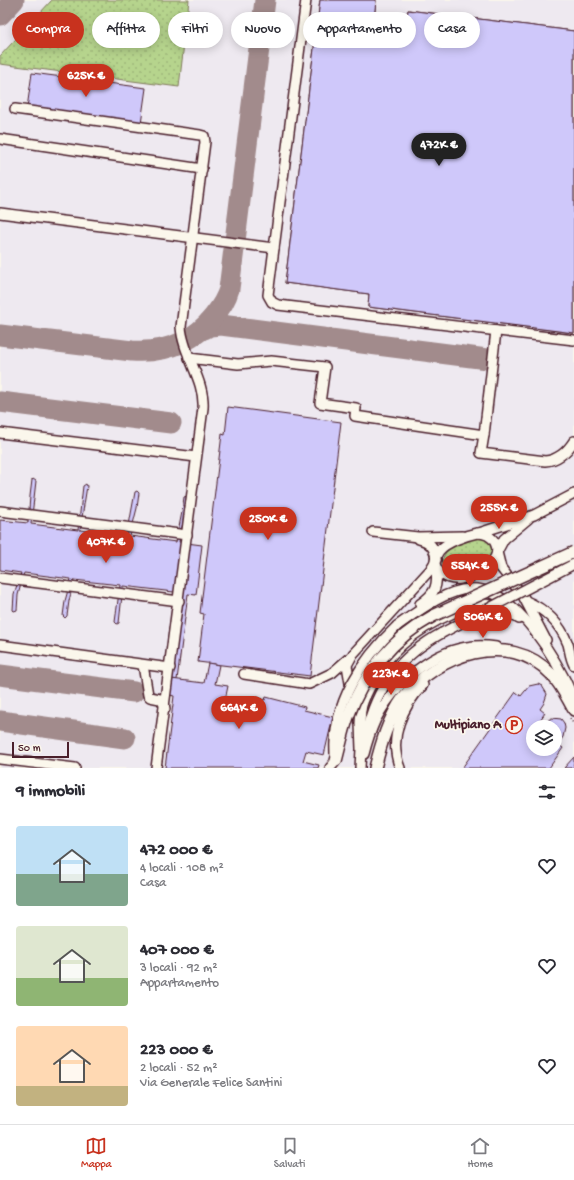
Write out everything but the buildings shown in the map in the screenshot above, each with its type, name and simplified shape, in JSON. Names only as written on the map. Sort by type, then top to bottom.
[{"type":"main road","points":[[334,766],[348,715],[360,690],[378,661],[399,640],[433,616],[574,552]]},
{"type":"main road","points":[[375,768],[387,729],[394,713],[404,698],[420,681],[436,669],[453,660],[472,653],[482,651],[504,651],[526,656],[551,674],[561,679],[573,714]]},
{"type":"street","points":[[306,0],[268,294],[272,302],[278,305],[574,340]]},
{"type":"street","points":[[15,109],[200,135],[204,136],[206,142],[181,327],[182,338],[204,400],[165,710],[156,768]]},
{"type":"street","points":[[0,139],[202,169]]},
{"type":"street","points":[[0,213],[274,248]]},
{"type":"street","points":[[496,331],[481,453],[552,461],[562,455],[574,441]]},
{"type":"street","points":[[189,358],[238,364],[271,361],[325,366],[320,403],[356,408],[355,416],[484,435]]},
{"type":"street","points":[[0,433],[196,457]]},
{"type":"street","points":[[436,563],[441,574],[448,578],[466,578],[481,571],[489,566],[496,557],[500,544],[508,535],[534,515],[574,494]]},
{"type":"street","points":[[0,511],[187,535]]},
{"type":"street","points":[[244,674],[309,684],[314,683],[332,673],[353,654],[436,563],[439,551],[444,547],[468,536],[534,515]]},
{"type":"street","points":[[373,532],[418,537],[468,536]]},
{"type":"street","points":[[478,533],[486,534],[492,538],[503,570],[526,601],[561,679],[574,696]]},
{"type":"street","points":[[398,535],[424,540],[429,543],[434,550],[437,581],[436,588],[423,605]]},
{"type":"street","points":[[361,765],[364,740],[369,719],[381,689],[410,654],[428,640],[574,564]]},
{"type":"street","points":[[0,578],[179,601]]},
{"type":"street","points":[[334,766],[336,733],[342,705],[348,689],[366,659],[407,613],[423,605],[465,589],[472,588],[484,590],[495,595],[505,601],[520,615],[538,636],[561,679],[574,699]]},
{"type":"street","points":[[526,601],[544,611],[559,627],[565,636],[574,665]]},
{"type":"street","points":[[361,765],[360,723],[362,702],[384,663],[403,644],[421,630],[441,618],[481,604],[497,607],[518,618],[538,636]]},
{"type":"street","points":[[0,645],[170,668]]},
{"type":"street","points":[[361,765],[372,730],[380,713],[398,687],[419,668],[438,657],[467,647],[494,647],[516,653]]},
{"type":"street","points":[[353,654],[347,666],[348,678],[359,702],[361,712]]},
{"type":"street","points":[[400,768],[396,755],[395,742],[399,723],[405,707],[415,693],[434,673],[453,660]]},
{"type":"street","points":[[143,664],[148,695],[150,697],[160,698],[164,704],[165,710]]},
{"type":"street","points":[[0,759],[75,768]]},
{"type":"path","points":[[573,714],[574,725]]},
{"type":"path","points":[[571,768],[574,764]]},
{"type":"shaded area","points":[[0,0],[574,0],[574,768],[0,768]]},
{"type":"green space","points":[[52,0],[189,0],[188,12],[168,12],[168,48],[183,48],[179,87],[0,64],[0,56],[12,43],[12,48],[84,48],[84,12],[41,12]]},
{"type":"green space","points":[[474,537],[488,540],[491,545],[492,553],[484,563],[466,573],[453,574],[446,572],[442,563],[443,557],[449,549],[458,543]]},
{"type":"taxiway","points":[[0,15],[14,0]]},
{"type":"taxiway","points":[[0,335],[132,351],[156,350],[167,348],[188,339],[197,333],[214,316],[223,303],[229,289],[265,0]]},
{"type":"taxiway","points":[[204,329],[210,326],[221,325],[487,359]]},
{"type":"taxiway","points":[[0,402],[171,423]]},
{"type":"taxiway","points":[[0,675],[134,692]]},
{"type":"taxiway","points":[[0,721],[125,738]]},
{"type":"place","name":"Multipiano A","points":[[514,725]]}]
